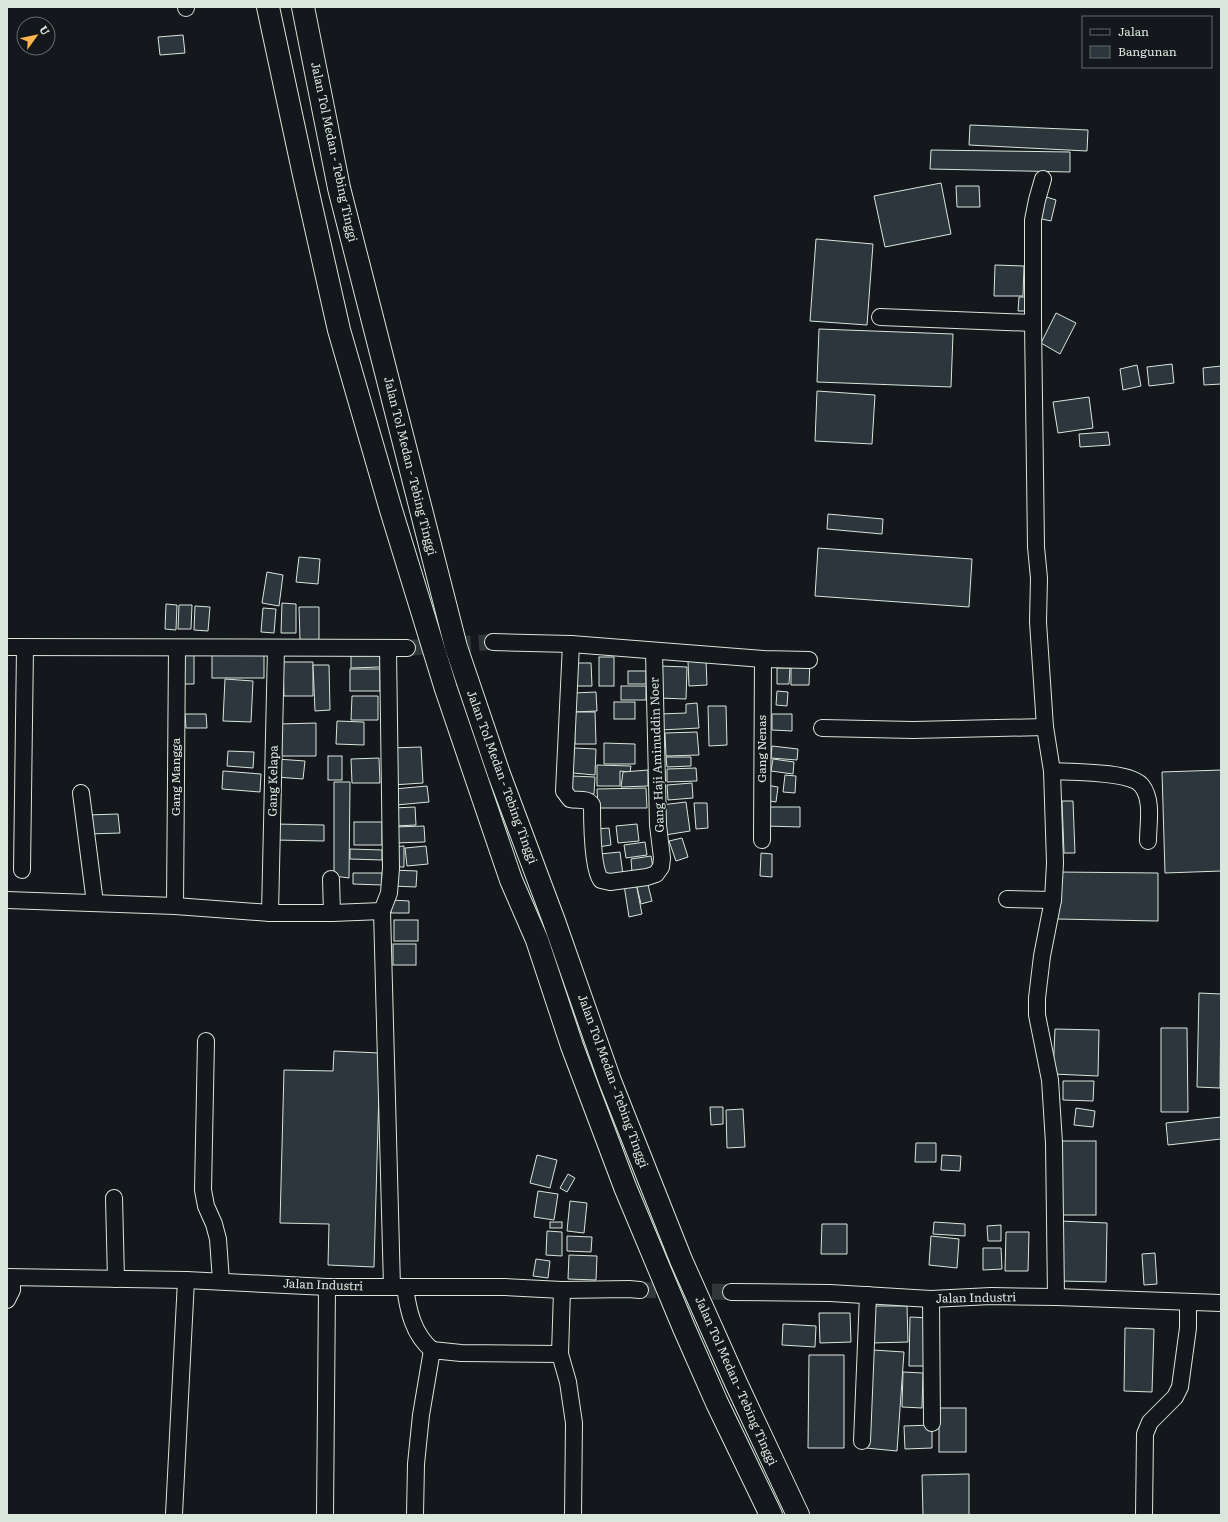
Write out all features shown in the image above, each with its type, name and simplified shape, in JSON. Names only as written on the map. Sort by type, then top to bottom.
[{"type":"highway","points":[[268,7],[339,330],[391,510],[446,689],[511,880],[537,940],[572,1046],[625,1186],[684,1328],[771,1515]]},
{"type":"highway","name":"Jalan Tol Medan - Tebing Tinggi","points":[[303,7],[339,188],[456,647],[499,774],[554,921],[610,1081],[681,1260],[749,1412],[798,1515]]},
{"type":"street","points":[[1043,178],[1033,220],[1036,547],[1039,578],[1038,622],[1045,727],[1052,771],[1055,863],[1053,900],[1042,956],[1037,998],[1037,1015],[1050,1080],[1054,1143],[1056,1297]]},
{"type":"street","points":[[880,317],[1033,323]]},
{"type":"street","points":[[493,642],[571,644],[654,652],[763,659],[809,660]]},
{"type":"street","name":"Gang Haji Aminuddin Noer","points":[[571,644],[564,791],[570,798],[590,801],[592,805],[597,874],[601,880],[610,882],[647,877],[656,874],[660,869],[662,858],[658,825],[654,652]]},
{"type":"street","points":[[7,647],[407,648]]},
{"type":"street","points":[[22,870],[25,648]]},
{"type":"street","name":"Gang Mangga","points":[[175,906],[177,648]]},
{"type":"street","name":"Gang Kelapa","points":[[270,913],[276,648]]},
{"type":"street","points":[[388,648],[391,883],[382,911],[398,1287],[408,1312],[424,1343],[432,1350],[461,1353],[560,1354]]},
{"type":"street","name":"Gang Nenas","points":[[762,840],[763,659]]},
{"type":"street","points":[[822,728],[913,730],[1045,727]]},
{"type":"street","points":[[1052,771],[1117,775],[1139,782],[1148,799],[1148,841]]},
{"type":"street","points":[[81,793],[95,903]]},
{"type":"street","points":[[331,879],[332,913]]},
{"type":"street","points":[[1007,899],[1053,900]]},
{"type":"street","points":[[7,900],[175,906],[270,913],[382,911]]},
{"type":"street","points":[[206,1041],[203,1190],[206,1206],[214,1224],[218,1239],[222,1281]]},
{"type":"street","points":[[114,1198],[116,1279]]},
{"type":"street","points":[[7,1300],[12,1290],[10,1278]]},
{"type":"street","name":"Jalan Industri","points":[[10,1278],[222,1281],[327,1287],[505,1287],[562,1290],[640,1290]]},
{"type":"street","points":[[174,1514],[186,1280]]},
{"type":"street","points":[[325,1515],[327,1287]]},
{"type":"street","points":[[562,1290],[560,1354],[568,1382],[574,1423],[573,1515]]},
{"type":"street","name":"Jalan Industri","points":[[731,1292],[823,1293],[931,1299],[991,1296],[1221,1303]]},
{"type":"street","points":[[862,1441],[868,1296]]},
{"type":"street","points":[[931,1299],[932,1423]]},
{"type":"street","points":[[1144,1515],[1145,1434],[1150,1422],[1175,1397],[1180,1387],[1188,1328],[1188,1303]]},
{"type":"street","points":[[415,1515],[416,1464],[421,1415],[432,1350]]},
{"type":"building","points":[[183,35],[185,53],[160,55],[158,37]]},
{"type":"building","points":[[970,125],[1088,130],[1087,151],[969,145]]},
{"type":"building","points":[[931,150],[1070,152],[1070,172],[930,169]]},
{"type":"building","points":[[941,183],[951,234],[885,247],[874,196]]},
{"type":"building","points":[[956,186],[979,186],[980,207],[957,207]]},
{"type":"building","points":[[1043,196],[1056,200],[1051,221],[1037,218]]},
{"type":"building","points":[[816,239],[873,244],[867,325],[810,321]]},
{"type":"building","points":[[995,265],[1024,266],[1023,296],[994,296]]},
{"type":"building","points":[[1019,297],[1029,297],[1029,311],[1018,311]]},
{"type":"building","points":[[1056,313],[1076,323],[1060,354],[1041,343]]},
{"type":"building","points":[[819,329],[953,334],[951,387],[817,382]]},
{"type":"building","points":[[1172,364],[1174,383],[1149,386],[1147,367]]},
{"type":"building","points":[[1137,365],[1141,386],[1123,390],[1120,369]]},
{"type":"building","points":[[1221,366],[1221,384],[1204,385],[1203,368]]},
{"type":"building","points":[[817,391],[875,395],[872,444],[815,441]]},
{"type":"building","points":[[1089,397],[1093,428],[1058,433],[1053,402]]},
{"type":"building","points":[[1108,432],[1110,445],[1080,447],[1079,434]]},
{"type":"building","points":[[828,514],[883,519],[882,534],[827,529]]},
{"type":"building","points":[[818,548],[972,559],[969,607],[815,596]]},
{"type":"building","points":[[299,557],[320,559],[318,584],[296,582]]},
{"type":"building","points":[[267,572],[283,575],[279,606],[262,603]]},
{"type":"building","points":[[282,603],[296,604],[296,633],[281,633]]},
{"type":"building","points":[[166,604],[177,605],[176,630],[165,629]]},
{"type":"building","points":[[179,605],[192,605],[191,629],[178,629]]},
{"type":"building","points":[[195,606],[210,607],[208,631],[194,630]]},
{"type":"building","points":[[299,607],[319,607],[319,640],[300,640]]},
{"type":"building","points":[[263,608],[276,609],[274,633],[261,632]]},
{"type":"building","points":[[180,653],[194,653],[194,684],[179,684]]},
{"type":"building","points":[[212,655],[264,655],[264,678],[212,678]]},
{"type":"building","points":[[380,655],[380,667],[351,668],[351,656]]},
{"type":"building","points":[[599,657],[614,657],[614,686],[599,686]]},
{"type":"building","points":[[706,660],[707,685],[689,686],[688,661]]},
{"type":"building","points":[[283,662],[313,662],[313,696],[284,696]]},
{"type":"building","points":[[791,662],[810,662],[809,685],[791,685]]},
{"type":"building","points":[[577,663],[591,663],[592,686],[577,686]]},
{"type":"building","points":[[313,665],[329,665],[330,710],[315,711]]},
{"type":"building","points":[[660,666],[687,667],[686,699],[659,698]]},
{"type":"building","points":[[777,668],[790,668],[789,684],[777,684]]},
{"type":"building","points":[[350,669],[380,669],[380,691],[350,691]]},
{"type":"building","points":[[628,671],[646,671],[646,684],[628,684]]},
{"type":"building","points":[[225,679],[253,681],[251,722],[223,721]]},
{"type":"building","points":[[621,686],[646,686],[646,700],[621,700]]},
{"type":"building","points":[[777,691],[788,692],[787,706],[776,705]]},
{"type":"building","points":[[596,692],[597,711],[575,712],[574,693]]},
{"type":"building","points":[[352,696],[378,696],[378,720],[351,720]]},
{"type":"building","points":[[614,702],[635,702],[635,719],[614,719]]},
{"type":"building","points":[[697,703],[699,728],[661,730],[660,714],[686,713],[686,704]]},
{"type":"building","points":[[708,706],[726,706],[727,745],[709,746]]},
{"type":"building","points":[[574,712],[595,712],[596,744],[575,744]]},
{"type":"building","points":[[185,714],[206,714],[207,728],[186,728]]},
{"type":"building","points":[[772,714],[792,714],[792,731],[772,730]]},
{"type":"building","points":[[337,721],[364,722],[364,745],[336,744]]},
{"type":"building","points":[[316,723],[316,756],[280,756],[279,724]]},
{"type":"building","points":[[697,732],[699,755],[666,756],[665,733]]},
{"type":"building","points":[[604,743],[635,744],[635,764],[604,764]]},
{"type":"building","points":[[772,746],[798,749],[797,760],[771,758]]},
{"type":"building","points":[[421,747],[423,783],[392,785],[390,748]]},
{"type":"building","points":[[574,748],[596,749],[595,775],[573,773]]},
{"type":"building","points":[[228,751],[254,752],[253,768],[227,766]]},
{"type":"building","points":[[328,756],[342,756],[342,780],[328,780]]},
{"type":"building","points":[[666,757],[691,757],[691,766],[667,767]]},
{"type":"building","points":[[379,758],[380,783],[352,783],[351,759]]},
{"type":"building","points":[[277,759],[305,761],[303,779],[276,777]]},
{"type":"building","points":[[773,759],[794,762],[793,774],[771,771]]},
{"type":"building","points":[[597,765],[631,766],[630,772],[620,771],[620,786],[597,786]]},
{"type":"building","points":[[696,768],[697,781],[667,782],[667,769]]},
{"type":"building","points":[[648,770],[648,786],[621,787],[623,772]]},
{"type":"building","points":[[1221,770],[1221,871],[1165,873],[1162,772]]},
{"type":"building","points":[[223,771],[261,774],[260,792],[222,789]]},
{"type":"building","points":[[785,775],[796,776],[795,793],[783,792]]},
{"type":"building","points":[[572,776],[595,777],[594,794],[571,793]]},
{"type":"building","points":[[334,782],[350,782],[349,878],[334,876]]},
{"type":"building","points":[[692,783],[693,798],[668,800],[667,785]]},
{"type":"building","points":[[766,785],[778,787],[776,802],[764,800]]},
{"type":"building","points":[[427,786],[429,802],[396,805],[394,789]]},
{"type":"building","points":[[646,788],[647,808],[598,808],[597,789]]},
{"type":"building","points":[[1062,801],[1073,801],[1075,853],[1064,853]]},
{"type":"building","points":[[686,802],[690,831],[665,835],[661,805]]},
{"type":"building","points":[[694,803],[707,803],[708,828],[696,829]]},
{"type":"building","points":[[415,807],[416,825],[394,826],[393,808]]},
{"type":"building","points":[[767,807],[800,807],[800,827],[766,826]]},
{"type":"building","points":[[118,814],[120,833],[88,834],[87,815]]},
{"type":"building","points":[[354,822],[382,822],[382,845],[354,845]]},
{"type":"building","points":[[276,824],[324,825],[324,841],[275,840]]},
{"type":"building","points":[[637,824],[639,841],[618,843],[616,826]]},
{"type":"building","points":[[424,826],[425,842],[394,843],[394,827]]},
{"type":"building","points":[[609,828],[611,845],[598,847],[596,829]]},
{"type":"building","points":[[682,838],[688,857],[676,861],[669,841]]},
{"type":"building","points":[[645,842],[647,855],[626,858],[624,845]]},
{"type":"building","points":[[404,846],[404,867],[393,867],[392,847]]},
{"type":"building","points":[[426,846],[428,864],[407,866],[405,848]]},
{"type":"building","points":[[350,849],[382,850],[382,860],[350,859]]},
{"type":"building","points":[[620,852],[623,875],[603,877],[600,854]]},
{"type":"building","points":[[761,853],[772,854],[772,877],[760,876]]},
{"type":"building","points":[[651,856],[653,868],[632,872],[631,859]]},
{"type":"building","points":[[392,870],[417,871],[416,887],[392,886]]},
{"type":"building","points":[[1057,872],[1158,873],[1158,921],[1057,919]]},
{"type":"building","points":[[353,873],[382,873],[382,885],[353,884]]},
{"type":"building","points":[[647,881],[652,901],[641,904],[636,883]]},
{"type":"building","points":[[636,883],[642,914],[629,917],[624,885]]},
{"type":"building","points":[[391,900],[409,901],[409,913],[391,913]]},
{"type":"building","points":[[394,920],[418,920],[418,941],[394,941]]},
{"type":"building","points":[[393,944],[416,944],[416,965],[393,965]]},
{"type":"building","points":[[1199,993],[1221,994],[1220,1088],[1197,1087]]},
{"type":"building","points":[[1161,1028],[1187,1028],[1188,1112],[1161,1112]]},
{"type":"building","points":[[1055,1029],[1099,1030],[1098,1076],[1053,1074]]},
{"type":"building","points":[[334,1051],[380,1053],[374,1267],[328,1265],[329,1224],[280,1223],[284,1070],[333,1071]]},
{"type":"building","points":[[1063,1081],[1094,1081],[1093,1101],[1063,1100]]},
{"type":"building","points":[[710,1107],[723,1107],[723,1124],[711,1125]]},
{"type":"building","points":[[1076,1108],[1095,1111],[1093,1127],[1074,1125]]},
{"type":"building","points":[[743,1109],[745,1147],[727,1148],[726,1110]]},
{"type":"building","points":[[1221,1117],[1221,1139],[1168,1145],[1166,1123]]},
{"type":"building","points":[[1062,1141],[1096,1141],[1096,1215],[1062,1215]]},
{"type":"building","points":[[916,1143],[936,1143],[936,1162],[915,1162]]},
{"type":"building","points":[[537,1155],[557,1160],[550,1188],[530,1183]]},
{"type":"building","points":[[942,1155],[961,1156],[960,1171],[941,1170]]},
{"type":"building","points":[[568,1174],[575,1178],[567,1192],[560,1188]]},
{"type":"building","points":[[538,1191],[558,1194],[554,1220],[534,1217]]},
{"type":"building","points":[[570,1201],[587,1203],[584,1233],[567,1231]]},
{"type":"building","points":[[1060,1221],[1107,1223],[1106,1282],[1059,1281]]},
{"type":"building","points":[[550,1222],[562,1222],[562,1228],[550,1228]]},
{"type":"building","points":[[934,1222],[965,1224],[965,1236],[933,1234]]},
{"type":"building","points":[[822,1224],[847,1224],[847,1254],[821,1254]]},
{"type":"building","points":[[1001,1225],[1001,1241],[988,1241],[987,1226]]},
{"type":"building","points":[[547,1231],[562,1232],[562,1256],[546,1255]]},
{"type":"building","points":[[1006,1232],[1029,1232],[1028,1271],[1005,1271]]},
{"type":"building","points":[[567,1236],[592,1237],[591,1252],[567,1251]]},
{"type":"building","points":[[931,1236],[959,1239],[957,1268],[929,1265]]},
{"type":"building","points":[[983,1248],[1001,1248],[1002,1269],[983,1270]]},
{"type":"building","points":[[1155,1253],[1157,1284],[1144,1285],[1142,1254]]},
{"type":"building","points":[[569,1255],[597,1256],[596,1280],[568,1279]]},
{"type":"building","points":[[536,1259],[550,1261],[548,1278],[533,1276]]},
{"type":"building","points":[[870,1306],[907,1306],[908,1342],[871,1343]]},
{"type":"building","points":[[819,1313],[850,1313],[851,1342],[820,1343]]},
{"type":"building","points":[[910,1317],[930,1318],[929,1366],[909,1366]]},
{"type":"building","points":[[783,1324],[816,1326],[815,1347],[782,1345]]},
{"type":"building","points":[[1125,1328],[1154,1329],[1152,1392],[1124,1391]]},
{"type":"building","points":[[873,1350],[904,1352],[897,1451],[866,1448]]},
{"type":"building","points":[[809,1355],[844,1355],[844,1448],[808,1448]]},
{"type":"building","points":[[903,1372],[923,1373],[922,1408],[902,1407]]},
{"type":"building","points":[[939,1408],[966,1408],[966,1452],[939,1452]]},
{"type":"building","points":[[932,1425],[932,1448],[905,1449],[904,1426]]},
{"type":"building","points":[[969,1474],[969,1515],[923,1515],[922,1475]]},
{"type":"tunnel","points":[[407,648],[493,642]]},
{"type":"tunnel","points":[[640,1290],[731,1292]]}]
